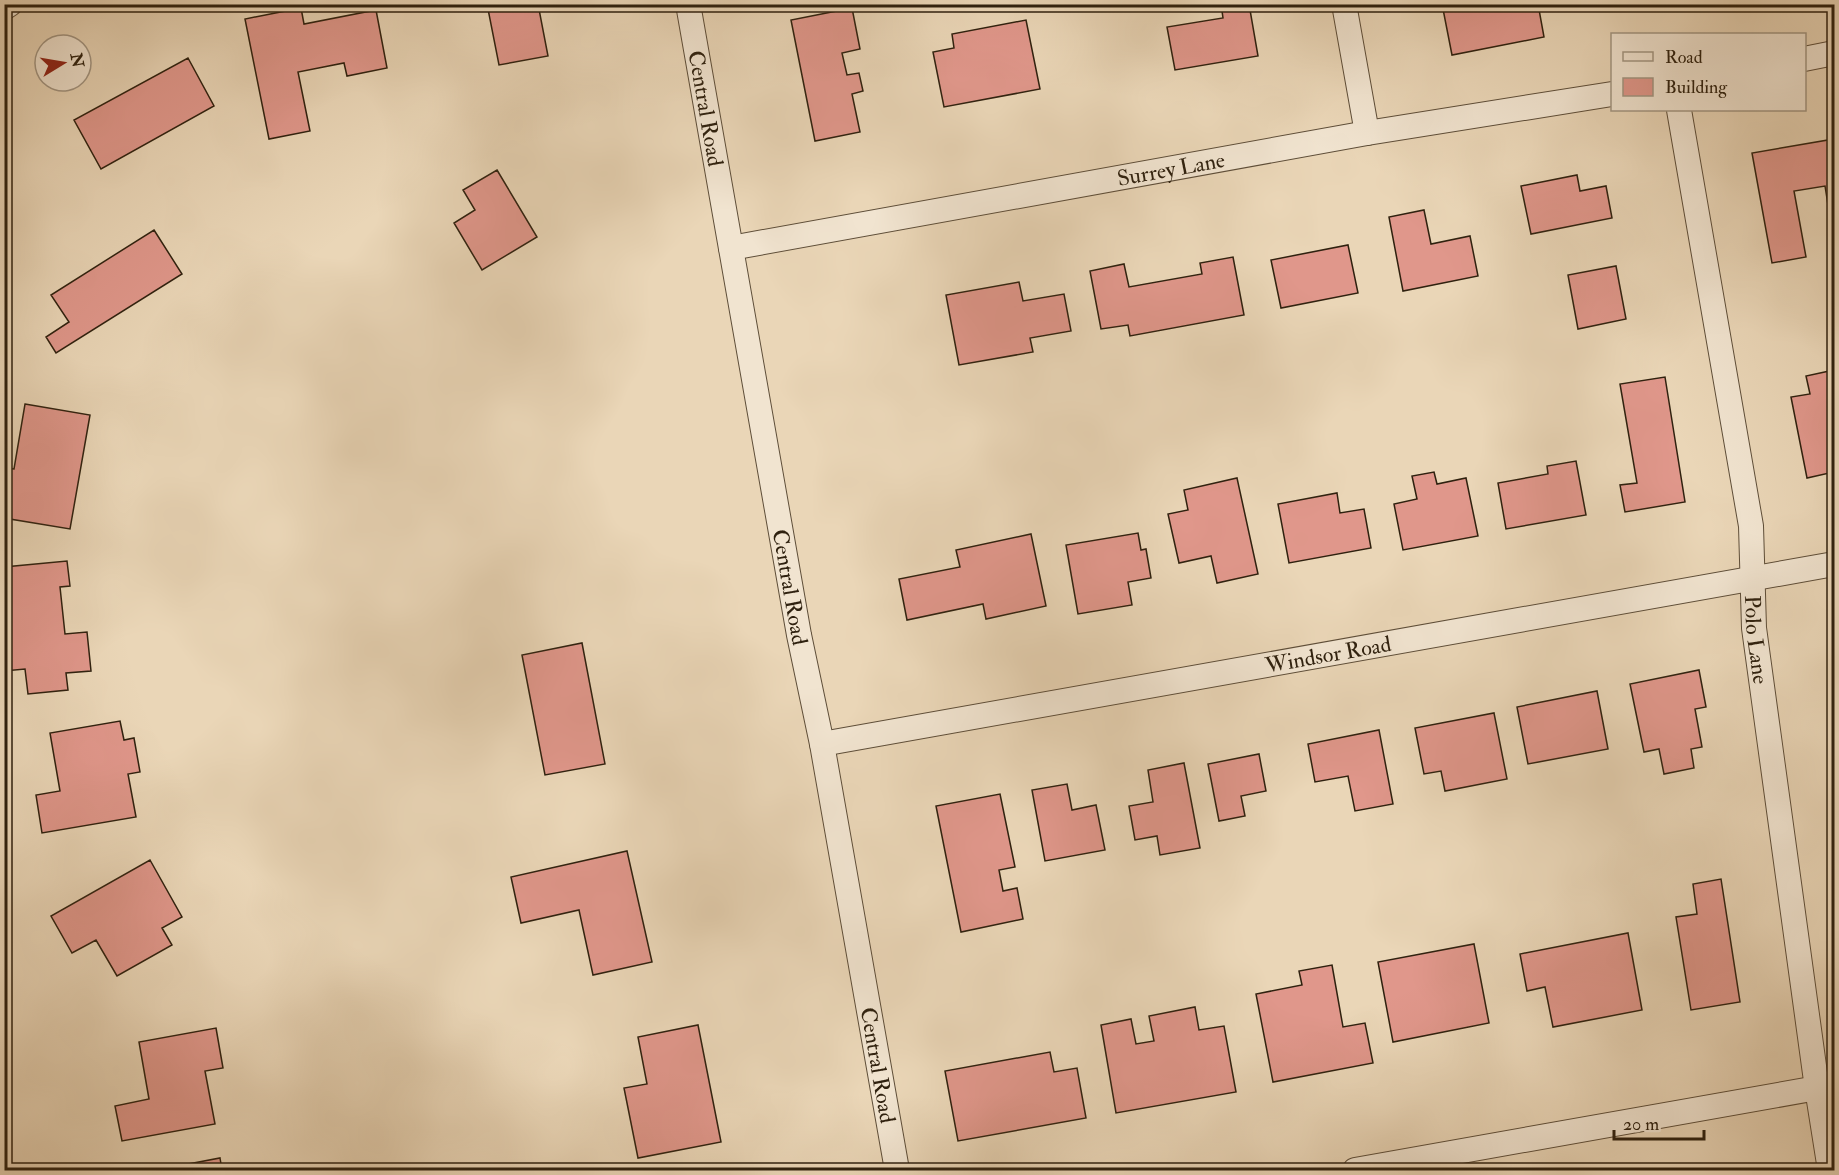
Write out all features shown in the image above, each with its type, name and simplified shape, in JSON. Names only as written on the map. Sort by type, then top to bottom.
[{"type":"street","points":[[4,8],[9,4]]},
{"type":"street","name":"Central Road","points":[[688,4],[799,636],[822,744],[897,1170]]},
{"type":"street","points":[[1344,4],[1367,133]]},
{"type":"street","points":[[1806,59],[1834,53]]},
{"type":"street","name":"Surrey Lane","points":[[731,248],[1367,133],[1611,94]]},
{"type":"street","name":"Polo Lane","points":[[1679,111],[1751,526],[1754,628],[1826,1087],[1830,1170]]},
{"type":"street","name":"Windsor Road","points":[[822,744],[1834,564]]},
{"type":"street","points":[[1355,1170],[1826,1087]]},
{"type":"building","points":[[487,4],[538,4],[548,56],[499,65]]},
{"type":"building","points":[[1221,4],[1249,4],[1258,56],[1175,70],[1167,27],[1223,18]]},
{"type":"building","points":[[1442,4],[1538,4],[1544,37],[1452,55]]},
{"type":"building","points":[[301,8],[304,24],[376,10],[387,68],[347,76],[344,63],[298,72],[310,131],[269,139],[245,19]]},
{"type":"building","points":[[852,8],[860,49],[842,53],[847,75],[859,73],[863,91],[852,94],[860,132],[815,141],[791,20]]},
{"type":"building","points":[[1026,20],[1040,89],[944,107],[933,52],[954,48],[952,34]]},
{"type":"building","points":[[188,58],[214,106],[101,169],[74,120]]},
{"type":"building","points":[[1834,139],[1834,204],[1828,205],[1825,186],[1794,191],[1806,257],[1772,263],[1752,153]]},
{"type":"building","points":[[497,170],[537,237],[482,270],[454,223],[475,210],[463,190]]},
{"type":"building","points":[[1577,175],[1580,191],[1606,186],[1612,218],[1531,234],[1521,186]]},
{"type":"building","points":[[1424,210],[1431,244],[1470,236],[1478,276],[1403,291],[1389,217]]},
{"type":"building","points":[[154,230],[182,274],[56,353],[46,337],[69,322],[51,295]]},
{"type":"building","points":[[1348,245],[1358,293],[1281,308],[1271,260]]},
{"type":"building","points":[[1233,257],[1244,315],[1130,336],[1128,325],[1101,329],[1090,271],[1124,264],[1129,287],[1202,274],[1200,263]]},
{"type":"building","points":[[1616,266],[1626,319],[1578,329],[1568,275]]},
{"type":"building","points":[[1019,282],[1023,301],[1064,294],[1071,331],[1030,338],[1033,352],[959,365],[946,295]]},
{"type":"building","points":[[1834,370],[1834,472],[1807,478],[1791,397],[1810,394],[1806,376]]},
{"type":"building","points":[[1665,377],[1685,502],[1625,512],[1620,485],[1637,483],[1620,384]]},
{"type":"building","points":[[25,404],[90,415],[70,529],[4,518],[4,468],[14,469]]},
{"type":"building","points":[[1576,461],[1586,515],[1506,529],[1498,483],[1548,474],[1547,466]]},
{"type":"building","points":[[1434,472],[1437,484],[1466,478],[1478,536],[1403,550],[1394,504],[1417,499],[1412,476]]},
{"type":"building","points":[[1237,478],[1258,574],[1217,583],[1211,556],[1179,563],[1168,514],[1188,510],[1184,490]]},
{"type":"building","points":[[1337,493],[1340,513],[1364,509],[1371,548],[1289,563],[1278,504]]},
{"type":"building","points":[[1138,533],[1141,550],[1146,549],[1151,578],[1128,582],[1132,605],[1078,614],[1066,545]]},
{"type":"building","points":[[1031,534],[1046,606],[986,619],[983,604],[907,620],[899,579],[960,567],[956,550]]},
{"type":"building","points":[[67,561],[70,586],[60,587],[65,634],[87,632],[91,671],[66,673],[68,690],[28,694],[25,669],[4,671],[4,567]]},
{"type":"building","points":[[582,643],[605,764],[545,775],[522,655]]},
{"type":"building","points":[[1834,669],[1834,699],[1829,670]]},
{"type":"building","points":[[1699,670],[1706,707],[1695,709],[1702,747],[1691,749],[1694,768],[1664,774],[1659,749],[1644,752],[1630,684]]},
{"type":"building","points":[[1597,691],[1608,749],[1528,764],[1517,707]]},
{"type":"building","points":[[1494,713],[1507,779],[1445,791],[1441,771],[1424,774],[1415,728]]},
{"type":"building","points":[[120,721],[124,740],[134,738],[140,772],[128,774],[136,817],[42,833],[36,795],[60,791],[50,733]]},
{"type":"building","points":[[1379,730],[1393,804],[1355,811],[1348,776],[1315,782],[1308,744]]},
{"type":"building","points":[[1259,754],[1266,791],[1241,796],[1245,816],[1219,821],[1208,764]]},
{"type":"building","points":[[1184,763],[1200,848],[1160,855],[1157,836],[1135,840],[1129,806],[1153,802],[1148,770]]},
{"type":"building","points":[[1067,784],[1072,810],[1096,805],[1105,850],[1045,861],[1032,790]]},
{"type":"building","points":[[1000,794],[1015,867],[999,870],[1003,891],[1017,888],[1023,919],[961,932],[936,806]]},
{"type":"building","points":[[627,851],[652,962],[593,975],[579,910],[521,923],[511,877]]},
{"type":"building","points":[[150,860],[182,917],[162,928],[172,945],[117,976],[96,940],[72,953],[51,916]]},
{"type":"building","points":[[1721,879],[1740,1002],[1691,1010],[1676,917],[1697,914],[1693,884]]},
{"type":"building","points":[[1628,933],[1642,1010],[1553,1027],[1545,987],[1527,991],[1520,954]]},
{"type":"building","points":[[1474,944],[1489,1023],[1393,1042],[1378,962]]},
{"type":"building","points":[[1332,965],[1343,1027],[1365,1023],[1373,1063],[1273,1082],[1256,994],[1302,985],[1299,971]]},
{"type":"building","points":[[1195,1007],[1199,1030],[1224,1026],[1236,1092],[1116,1113],[1101,1025],[1131,1019],[1136,1044],[1154,1041],[1149,1016]]},
{"type":"building","points":[[698,1025],[721,1142],[638,1158],[624,1088],[647,1084],[638,1037]]},
{"type":"building","points":[[216,1028],[223,1068],[205,1071],[215,1124],[122,1141],[115,1106],[149,1099],[139,1042]]},
{"type":"building","points":[[1050,1052],[1054,1072],[1077,1068],[1086,1118],[958,1141],[945,1071]]},
{"type":"building","points":[[220,1158],[222,1170],[157,1170]]}]
